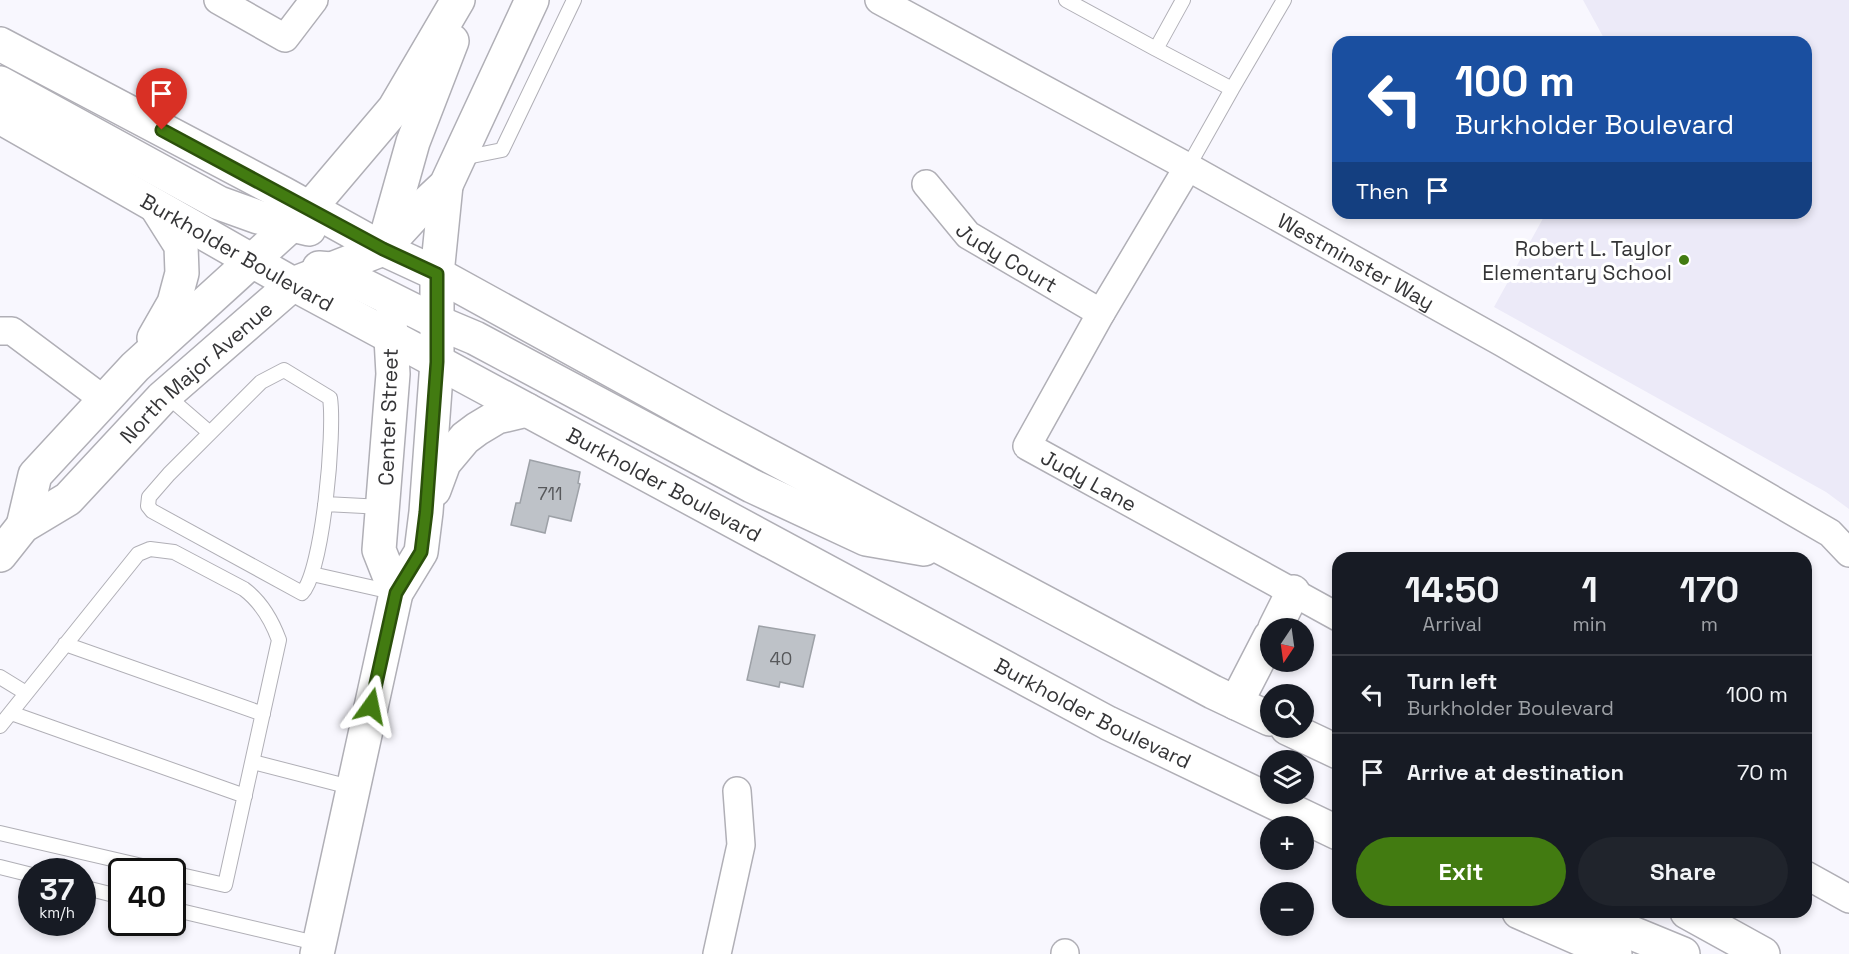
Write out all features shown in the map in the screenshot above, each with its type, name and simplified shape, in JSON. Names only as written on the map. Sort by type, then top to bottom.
[{"type":"main road","name":"North Major Avenue","points":[[23,526],[35,476],[144,358],[301,217],[394,109],[458,0]]},
{"type":"main road","name":"Center Street","points":[[396,593],[379,550],[393,374],[383,249],[413,142],[468,0]]},
{"type":"main road","name":"North Major Avenue","points":[[0,555],[23,526],[68,499],[125,435],[166,395],[293,284],[383,249],[451,172],[532,0]]},
{"type":"main road","points":[[0,44],[301,217],[383,249],[437,274],[713,426],[1260,714]]},
{"type":"main road","points":[[0,83],[219,203],[258,217],[301,217]]},
{"type":"main road","name":"Burkholder Boulevard","points":[[0,117],[252,262],[1108,723],[1332,830]]},
{"type":"main road","name":"Center Street","points":[[319,949],[396,593],[421,552],[437,362],[437,274],[451,172]]},
{"type":"main road","points":[[144,358],[174,303],[182,273],[181,246],[156,206]]},
{"type":"main road","points":[[252,262],[331,269],[437,322],[475,338],[752,486],[866,539],[953,554]]},
{"type":"main road","points":[[426,512],[444,463],[465,438],[497,417],[526,410]]},
{"type":"main road","points":[[1280,618],[1293,592]]},
{"type":"main road","points":[[1236,703],[1260,656]]},
{"type":"main road","points":[[1308,738],[1332,749]]},
{"type":"main road","points":[[1533,918],[1615,954]]},
{"type":"main road","points":[[1596,918],[1683,954]]},
{"type":"main road","points":[[1698,918],[1763,954]]},
{"type":"street","points":[[218,0],[285,38],[314,0]]},
{"type":"street","name":"Westminster Way","points":[[879,0],[1188,167],[1503,343],[1830,533],[1849,553]]},
{"type":"street","name":"Judy Lane","points":[[1188,167],[1101,313],[1027,446],[1332,614]]},
{"type":"street","name":"Judy Court","points":[[926,184],[968,236],[1101,313]]},
{"type":"street","points":[[0,331],[12,330],[104,399]]},
{"type":"street","points":[[717,954],[741,845],[737,791]]},
{"type":"street","points":[[1812,878],[1849,899]]},
{"type":"lane","points":[[451,172],[502,150],[574,0]]},
{"type":"lane","points":[[1066,0],[1232,89]]},
{"type":"lane","points":[[1156,49],[1184,0]]},
{"type":"lane","points":[[1188,167],[1284,0]]},
{"type":"lane","points":[[284,370],[330,398],[332,413],[330,459],[325,504],[312,574],[302,593],[152,511],[148,506],[149,497],[261,382],[284,370]]},
{"type":"lane","points":[[166,395],[210,433]]},
{"type":"lane","points":[[325,504],[383,507]]},
{"type":"lane","points":[[0,726],[138,554],[150,549],[174,552],[253,596],[279,640],[225,885],[186,876]]},
{"type":"lane","points":[[312,574],[396,593]]},
{"type":"lane","points":[[65,644],[263,714]]},
{"type":"lane","points":[[0,677],[26,693]]},
{"type":"lane","points":[[10,713],[245,796]]},
{"type":"lane","points":[[253,762],[354,788]]},
{"type":"lane","points":[[0,833],[108,858]]},
{"type":"lane","points":[[0,867],[18,872]]},
{"type":"lane","points":[[186,913],[319,949]]},
{"type":"shaded area","name":"Robert L. Taylor Elementary School","points":[[1583,0],[1849,0],[1849,509],[1826,492],[1494,307],[1543,219],[1812,219],[1812,36],[1603,36]]},
{"type":"building","points":[[530,460],[580,472],[578,483],[580,484],[571,521],[549,516],[545,533],[511,525],[516,503],[520,503]]},
{"type":"building","points":[[759,626],[815,635],[803,687],[780,682],[779,687],[747,680]]},
{"type":"place","name":"Robert L. Taylor Elementary School","points":[[1684,260]]},
{"type":"route","points":[[162,130],[383,249],[437,274],[437,362],[421,552],[396,593],[371,706]]}]
